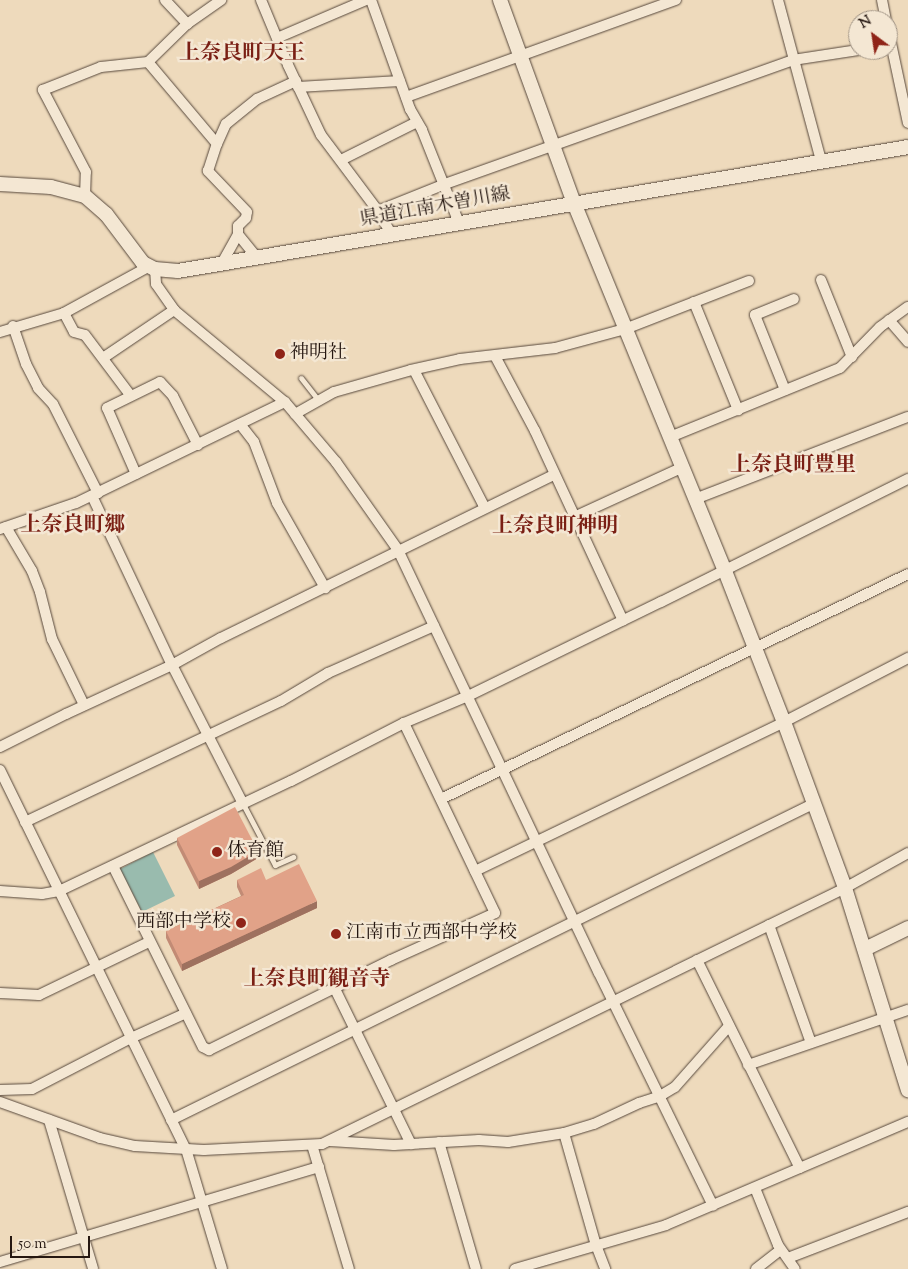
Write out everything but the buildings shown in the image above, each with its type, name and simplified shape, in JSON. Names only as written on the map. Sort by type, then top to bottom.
[{"type":"street","points":[[165,0],[187,24]]},
{"type":"street","points":[[85,196],[86,172],[43,90],[100,67],[148,62],[187,24],[221,0]]},
{"type":"street","points":[[261,0],[297,84],[322,135],[378,211],[392,235]]},
{"type":"street","points":[[277,38],[366,0]]},
{"type":"street","points":[[372,0],[406,97],[459,223]]},
{"type":"street","points":[[500,0],[574,203],[725,571],[784,722],[845,888],[908,1090]]},
{"type":"street","points":[[406,97],[676,0]]},
{"type":"street","points":[[778,0],[821,161]]},
{"type":"street","points":[[378,211],[444,184],[553,144],[793,60],[848,52]]},
{"type":"street","points":[[896,60],[903,78],[908,123]]},
{"type":"street","points":[[148,62],[217,144]]},
{"type":"street","points":[[221,265],[238,234],[238,226],[246,218],[246,212],[208,171],[226,124],[258,99],[297,84],[400,80]]},
{"type":"street","points":[[341,160],[417,122]]},
{"type":"street","name":"県道江南木曽川線","points":[[152,268],[178,271],[221,265],[908,147]]},
{"type":"street","points":[[0,184],[52,187],[85,196],[106,214],[139,259],[152,268],[156,284],[174,310],[285,402],[336,462],[398,550],[713,1206]]},
{"type":"street","points":[[238,234],[258,259]]},
{"type":"street","points":[[0,332],[12,326],[64,313],[152,268]]},
{"type":"street","points":[[821,280],[852,357]]},
{"type":"street","points":[[295,414],[334,392],[414,370],[460,359],[555,348],[625,329],[749,281]]},
{"type":"street","points":[[785,390],[755,315],[794,299]]},
{"type":"street","points":[[694,302],[738,410]]},
{"type":"street","points":[[670,437],[840,368],[880,327],[908,307]]},
{"type":"street","points":[[103,358],[174,310]]},
{"type":"street","points":[[64,313],[74,332],[85,335],[132,396]]},
{"type":"street","points":[[889,320],[908,342]]},
{"type":"street","points":[[12,326],[30,372],[38,388],[53,404],[172,665],[243,804]]},
{"type":"street","points":[[494,356],[535,431],[623,621]]},
{"type":"street","points":[[414,370],[486,508]]},
{"type":"street","points":[[136,474],[107,408],[160,382],[173,396],[198,445]]},
{"type":"street","points":[[84,705],[52,639],[40,592],[32,571],[3,528],[95,495],[285,402]]},
{"type":"street","points":[[695,499],[908,417]]},
{"type":"street","points":[[240,424],[254,442],[277,503],[325,588]]},
{"type":"street","points":[[574,518],[682,468]]},
{"type":"street","points":[[0,747],[84,705],[172,665],[398,550],[554,475]]},
{"type":"street","points":[[0,891],[42,894],[59,891],[243,804],[404,723],[468,696],[623,621],[908,480]]},
{"type":"street","points":[[441,799],[756,649],[908,574]]},
{"type":"street","points":[[25,822],[207,734],[281,701],[328,673],[434,626]]},
{"type":"street","points":[[475,871],[784,722],[908,658]]},
{"type":"street","points":[[113,866],[149,942],[203,1047],[209,1050],[391,960],[495,913],[404,723]]},
{"type":"street","points":[[0,770],[186,1149],[200,1201],[222,1269]]},
{"type":"street","points":[[171,1120],[813,804]]},
{"type":"street","points":[[0,1102],[100,1138],[135,1146],[186,1149],[312,1145],[329,1141],[845,888],[908,853]]},
{"type":"street","points":[[769,925],[811,1043]]},
{"type":"street","points":[[865,949],[908,928]]},
{"type":"street","points":[[0,993],[39,995],[149,942]]},
{"type":"street","points":[[697,960],[800,1168]]},
{"type":"street","points":[[335,989],[411,1144]]},
{"type":"street","points":[[748,1065],[908,1010]]},
{"type":"street","points":[[0,1090],[32,1089],[131,1038],[186,1014]]},
{"type":"street","points":[[329,1141],[411,1144],[479,1140],[508,1142],[564,1133],[594,1124],[618,1111],[660,1096],[675,1087],[729,1026]]},
{"type":"street","points":[[49,1120],[93,1269]]},
{"type":"street","points":[[514,1269],[666,1225],[908,1122]]},
{"type":"street","points":[[564,1133],[596,1246],[605,1269]]},
{"type":"street","points":[[439,1142],[476,1269]]},
{"type":"street","points":[[312,1145],[350,1269]]},
{"type":"street","points":[[0,1262],[319,1167]]},
{"type":"street","points":[[755,1188],[780,1250],[795,1269]]},
{"type":"street","points":[[788,1258],[908,1212]]},
{"type":"street","points":[[756,1269],[780,1250]]},
{"type":"lane","points":[[301,378],[319,401]]},
{"type":"lane","points":[[243,804],[275,865],[293,857]]},
{"type":"shaded area","points":[[153,852],[175,896],[142,912],[120,869]]},
{"type":"place","name":"神明社","points":[[280,354]]},
{"type":"place","name":"体育館","points":[[217,852]]},
{"type":"place","name":"西部中学校","points":[[241,923]]},
{"type":"place","name":"江南市立西部中学校","points":[[336,934]]},
{"type":"district","name":"上奈良町天王","points":[[242,54]]},
{"type":"district","name":"上奈良町豊里","points":[[793,466]]},
{"type":"district","name":"上奈良町郷","points":[[73,526]]},
{"type":"district","name":"上奈良町神明","points":[[555,527]]},
{"type":"district","name":"上奈良町観音寺","points":[[317,980]]}]
